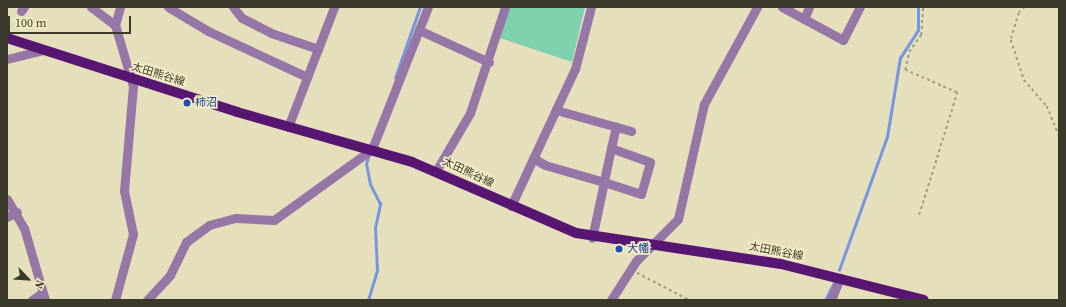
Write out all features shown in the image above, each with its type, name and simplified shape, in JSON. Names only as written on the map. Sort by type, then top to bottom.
[{"type":"main road","name":"太田熊谷線","points":[[7,38],[130,79],[288,127],[372,149],[436,172],[560,228],[592,238],[761,261],[840,278],[924,300]]},
{"type":"street","points":[[92,7],[114,25],[130,79],[133,113],[124,190],[133,234],[115,300]]},
{"type":"street","points":[[114,25],[120,7]]},
{"type":"street","points":[[168,7],[208,31],[307,77]]},
{"type":"street","points":[[233,7],[242,18],[271,33],[318,49]]},
{"type":"street","points":[[288,127],[334,7]]},
{"type":"street","points":[[147,300],[170,274],[186,242],[194,235],[219,220],[274,220],[372,149],[428,7]]},
{"type":"street","points":[[436,172],[470,112],[489,62],[505,7]]},
{"type":"street","points":[[511,206],[575,69],[591,7]]},
{"type":"street","points":[[611,300],[630,270],[650,246],[678,219],[704,104],[758,7]]},
{"type":"street","points":[[782,7],[843,40],[860,7]]},
{"type":"street","points":[[804,19],[809,7]]},
{"type":"street","points":[[419,30],[489,62]]},
{"type":"street","points":[[7,59],[43,50]]},
{"type":"street","points":[[556,110],[631,131]]},
{"type":"street","points":[[592,238],[616,127]]},
{"type":"street","points":[[533,158],[641,194],[650,162],[611,148]]},
{"type":"street","points":[[7,199],[17,212],[44,296],[32,300]]},
{"type":"street","points":[[7,217],[17,212]]},
{"type":"street","points":[[831,300],[840,278]]},
{"type":"path","points":[[919,215],[957,93],[905,70],[909,52],[921,35],[923,7]]},
{"type":"path","points":[[1025,7],[1019,14],[1011,40],[1024,80],[1047,106],[1059,136]]},
{"type":"path","points":[[630,270],[689,300]]},
{"type":"green space","points":[[509,7],[585,7],[572,62],[500,38]]},
{"type":"waterway","points":[[395,78],[420,7]]},
{"type":"waterway","points":[[839,270],[887,137],[900,58],[918,30],[918,7]]},
{"type":"waterway","points":[[368,300],[377,270],[375,228],[380,204],[370,184],[366,164],[369,155]]},
{"type":"waterway","points":[[825,300],[833,284]]},
{"type":"place","name":"柿沼","points":[[187,103]]},
{"type":"place","name":"大幡","points":[[619,249]]}]
